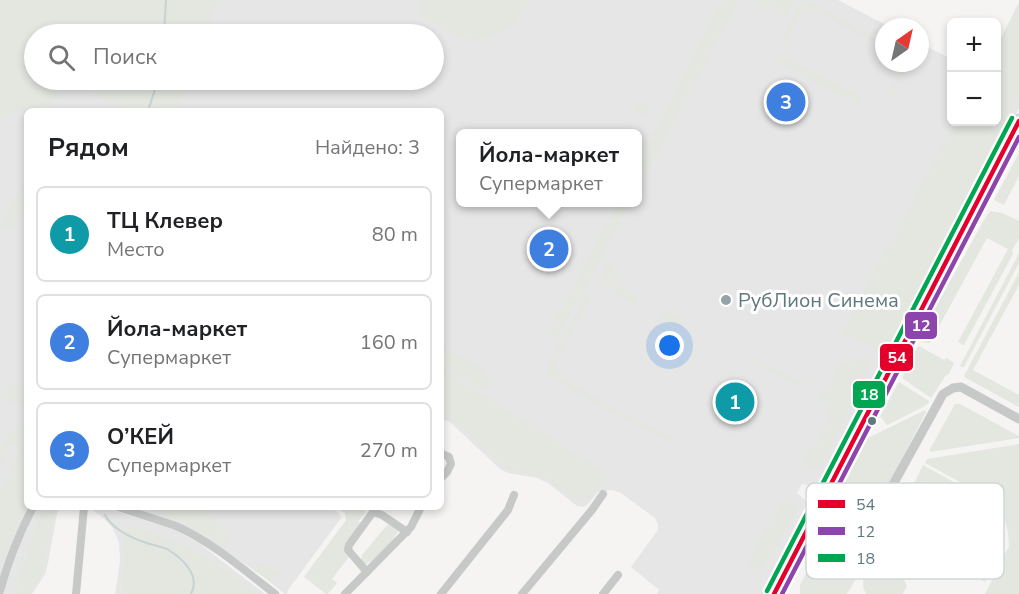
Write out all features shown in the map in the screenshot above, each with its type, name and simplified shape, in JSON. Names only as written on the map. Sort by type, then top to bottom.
[{"type":"main road","points":[[830,483],[1019,121]]},
{"type":"main road","points":[[774,594],[806,531]]},
{"type":"street","points":[[894,483],[943,394],[953,388],[961,387],[1019,419]]},
{"type":"street","points":[[444,454],[449,457],[451,464],[444,475]]},
{"type":"street","points":[[522,594],[603,494]]},
{"type":"street","points":[[441,594],[508,510],[514,495]]},
{"type":"street","points":[[0,591],[20,532],[31,510]]},
{"type":"street","points":[[76,594],[84,510]]},
{"type":"street","points":[[127,510],[185,530],[211,546],[275,594]]},
{"type":"street","points":[[367,572],[348,550],[370,510]]},
{"type":"street","points":[[373,510],[407,532]]},
{"type":"street","points":[[345,594],[407,532],[420,510]]},
{"type":"street","points":[[603,594],[618,575]]},
{"type":"shaded area","points":[[0,0],[838,0],[875,19],[875,72],[929,72],[929,48],[947,57],[947,126],[1001,126],[1001,38],[1019,2],[1019,108],[824,475],[816,483],[802,484],[797,493],[806,501],[806,511],[763,594],[657,594],[659,590],[631,567],[658,530],[655,518],[621,493],[612,490],[598,492],[587,505],[577,506],[548,483],[500,469],[450,422],[444,419],[444,108],[24,108],[24,510],[42,510],[14,594],[0,594]]},
{"type":"shaded area","points":[[0,0],[217,0],[209,24],[24,24],[24,90],[62,90],[47,108],[24,108],[24,112],[10,114],[0,120]]},
{"type":"shaded area","points":[[423,0],[529,0],[509,28],[473,41],[444,29],[444,24],[435,24],[420,16]]},
{"type":"shaded area","points":[[723,0],[738,0],[642,181],[642,158]]},
{"type":"shaded area","points":[[756,0],[791,0],[791,5],[785,17],[774,11],[775,7],[767,3],[764,7],[756,3]]},
{"type":"shaded area","points":[[805,1],[875,38],[875,42],[805,5],[784,44],[780,42],[801,2]]},
{"type":"shaded area","points":[[1019,6],[1019,95],[885,354],[843,331],[954,126],[1001,126],[1001,40]]},
{"type":"shaded area","points":[[780,55],[862,98],[859,105],[777,62]]},
{"type":"shaded area","points":[[900,72],[903,72],[889,100],[886,99]]},
{"type":"shaded area","points":[[90,90],[183,90],[175,108],[121,108]]},
{"type":"shaded area","points":[[639,100],[648,105],[642,116],[633,111]]},
{"type":"shaded area","points":[[1019,153],[1019,176],[1004,205],[994,200]]},
{"type":"shaded area","points":[[24,188],[24,207],[12,228],[5,230],[1,225],[19,191]]},
{"type":"shaded area","points":[[616,207],[628,207],[589,280],[580,275]]},
{"type":"shaded area","points":[[990,211],[1002,213],[1019,221],[1019,239],[1012,250],[1013,254],[964,345],[958,342],[1008,249],[987,238],[930,343],[924,342],[921,339],[921,333]]},
{"type":"shaded area","points":[[1019,253],[1019,263],[964,367],[961,367],[960,366]]},
{"type":"shaded area","points":[[609,262],[613,264],[609,272],[618,276],[612,292],[603,287],[600,282]]},
{"type":"shaded area","points":[[1019,272],[1019,285],[973,370],[1019,395],[1019,407],[964,376]]},
{"type":"shaded area","points":[[579,277],[588,282],[557,337],[549,332]]},
{"type":"shaded area","points":[[620,286],[638,296],[634,304],[615,294]]},
{"type":"shaded area","points":[[587,294],[591,296],[554,367],[560,370],[560,377],[564,381],[676,441],[677,445],[559,383],[550,376],[549,365]]},
{"type":"shaded area","points":[[665,310],[682,319],[678,327],[661,318]]},
{"type":"shaded area","points":[[919,346],[954,363],[949,374],[931,398],[902,378]]},
{"type":"shaded area","points":[[444,347],[479,367],[491,382],[488,390],[481,389],[444,368]]},
{"type":"shaded area","points":[[761,354],[763,355],[760,361],[802,383],[805,378],[807,380],[804,387],[757,364],[756,361]]},
{"type":"shaded area","points":[[860,358],[868,364],[864,378],[820,467],[809,466],[801,450],[816,448],[832,416],[821,396],[839,367]]},
{"type":"shaded area","points":[[444,371],[607,474],[600,487],[589,499],[574,499],[547,478],[506,468],[448,416],[444,421]]},
{"type":"shaded area","points":[[899,382],[929,403],[887,425],[880,416]]},
{"type":"shaded area","points":[[12,384],[24,387],[22,407],[1,397],[5,389]]},
{"type":"shaded area","points":[[729,384],[733,386],[716,418],[713,416]]},
{"type":"shaded area","points":[[955,404],[960,404],[1019,438],[930,452]]},
{"type":"shaded area","points":[[925,410],[926,412],[890,483],[845,483],[868,438]]},
{"type":"shaded area","points":[[20,424],[24,426],[24,509],[0,567],[0,488],[4,489],[21,448],[9,443],[0,465],[0,452],[9,431],[14,433]]},
{"type":"shaded area","points":[[1019,444],[1019,594],[985,594],[992,579],[1004,579],[1004,556],[1009,546],[1004,518],[1004,483],[962,483],[925,463],[927,459]]},
{"type":"shaded area","points":[[923,465],[956,483],[914,483]]},
{"type":"shaded area","points":[[795,503],[797,510],[763,567],[753,570],[749,563],[764,533],[784,504]]},
{"type":"shaded area","points":[[42,510],[58,510],[55,514],[42,575],[30,594],[14,594]]},
{"type":"shaded area","points":[[59,510],[45,574],[30,594],[42,575],[55,514]]},
{"type":"shaded area","points":[[92,510],[112,510],[175,530],[200,544],[265,594],[258,594],[213,561],[187,546],[139,528],[133,528],[123,540],[125,559],[120,594],[115,594],[120,562],[119,542],[112,527]]},
{"type":"shaded area","points":[[140,510],[334,510],[340,514],[341,518],[287,594],[199,533]]},
{"type":"shaded area","points":[[150,510],[205,510],[227,536],[227,548],[186,524]]},
{"type":"shaded area","points":[[338,510],[365,510],[366,512],[358,521],[362,524],[345,552],[349,557],[332,579],[337,583],[326,594],[304,577],[346,520],[345,513]]},
{"type":"shaded area","points":[[387,525],[399,530],[384,550],[365,565],[361,560],[362,555]]},
{"type":"shaded area","points":[[133,528],[139,528],[187,546],[213,561],[258,594],[120,594],[125,559],[123,540],[127,532]]},
{"type":"shaded area","points":[[262,563],[278,575],[272,582],[256,570]]},
{"type":"shaded area","points":[[806,574],[806,579],[856,579],[847,594],[800,594],[800,585]]},
{"type":"shaded area","points":[[864,579],[902,579],[907,586],[903,594],[866,594],[863,587]]},
{"type":"waterway","points":[[165,24],[166,0]]},
{"type":"waterway","points":[[149,108],[155,90]]},
{"type":"waterway","points":[[105,515],[112,524],[127,535],[167,549],[184,562],[194,580],[191,594]]},
{"type":"transit line","name":"18","points":[[823,483],[1012,118]]},
{"type":"transit line","name":"54","points":[[831,483],[1019,121]]},
{"type":"transit line","name":"12","points":[[840,483],[1019,137]]},
{"type":"transit line","name":"18","points":[[767,591],[806,516]]},
{"type":"transit line","name":"54","points":[[774,594],[806,532]]},
{"type":"transit line","name":"12","points":[[782,594],[806,548]]},
{"type":"place","name":"О’КЕЙ","points":[[786,102]]},
{"type":"place","name":"Йола-маркет","points":[[549,249]]},
{"type":"place","name":"РубЛион Синема","points":[[726,300]]},
{"type":"place","name":"ТЦ Клевер","points":[[735,402]]}]
